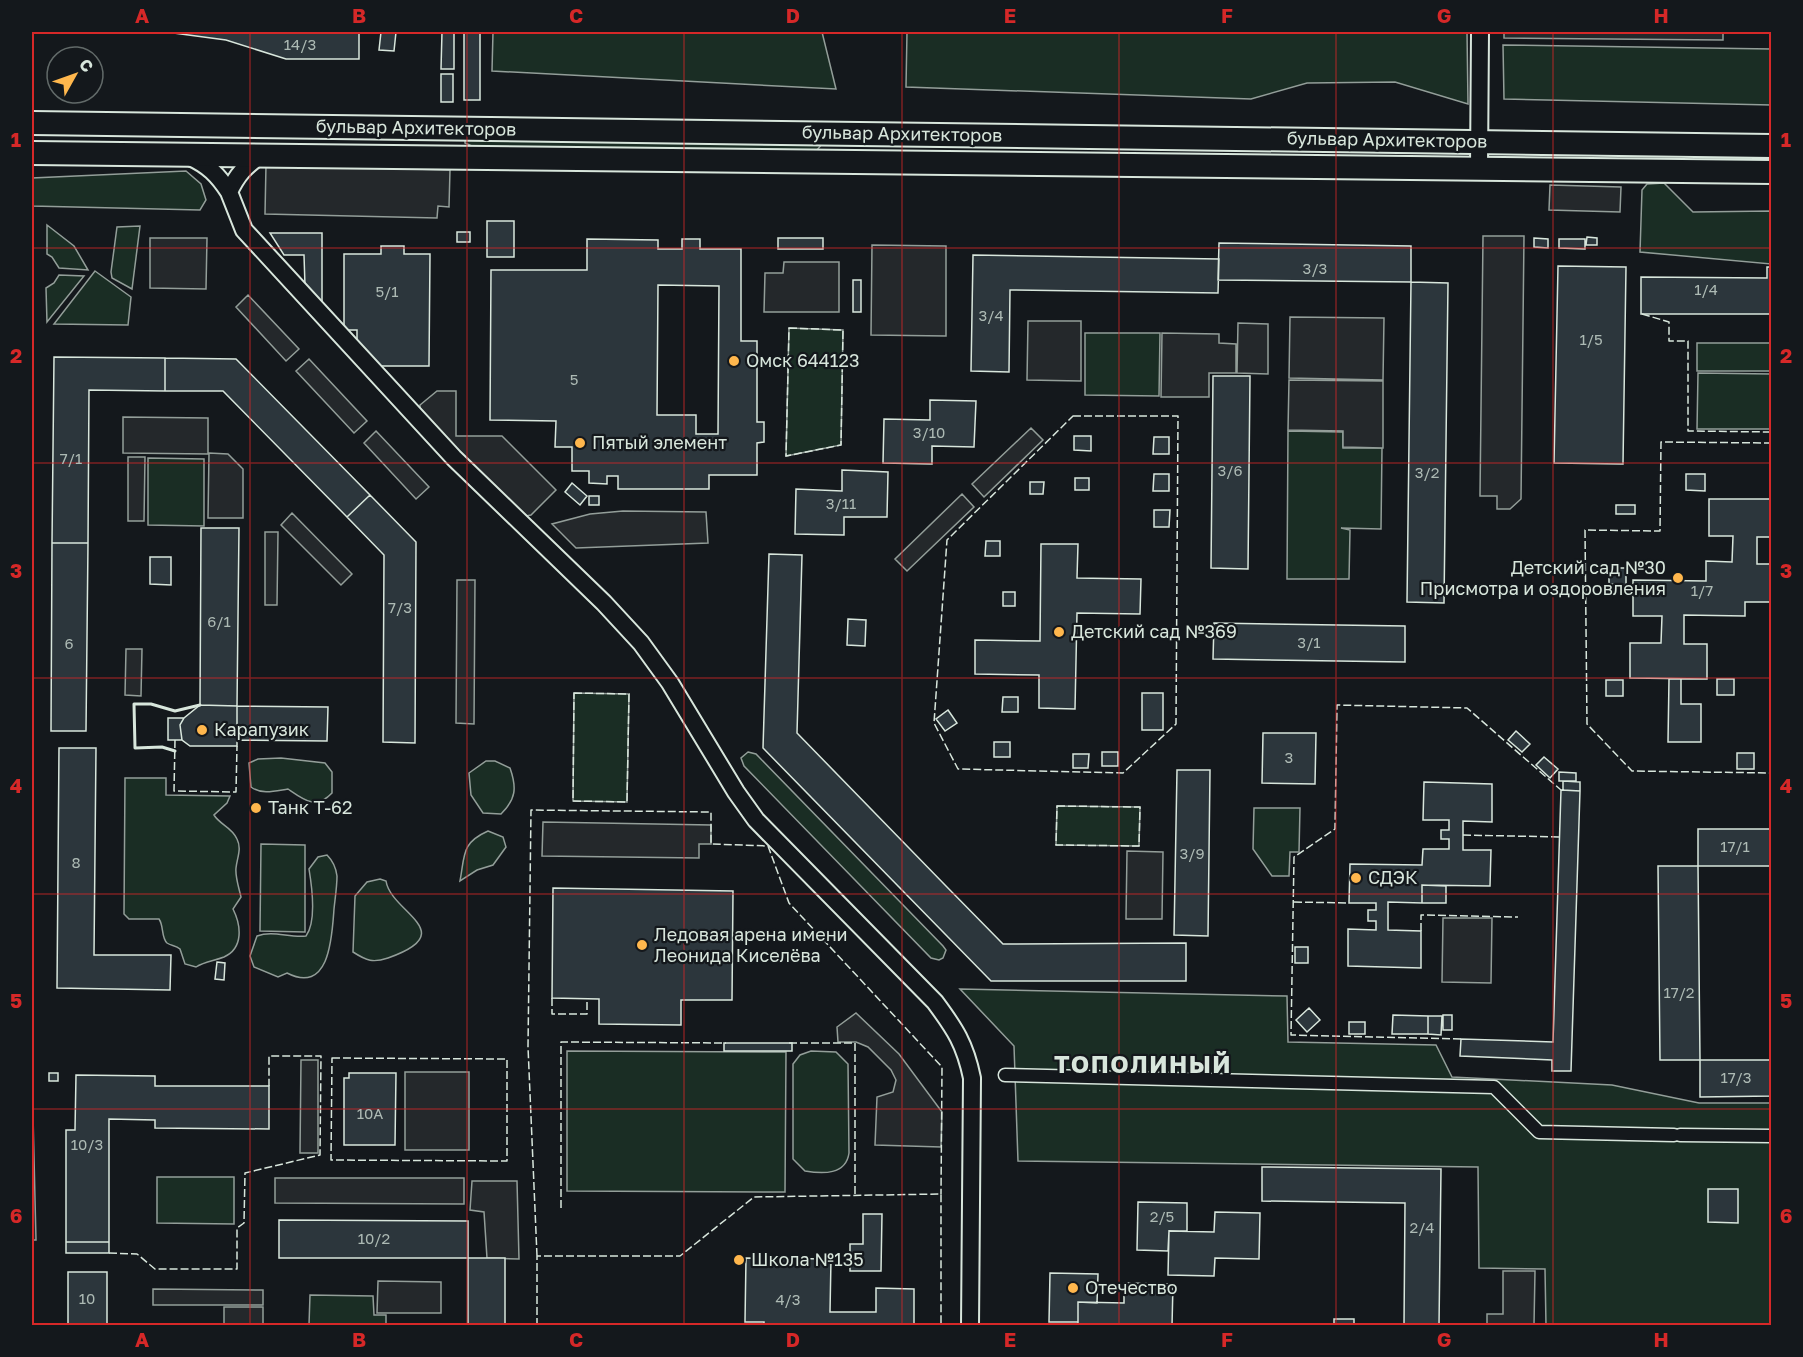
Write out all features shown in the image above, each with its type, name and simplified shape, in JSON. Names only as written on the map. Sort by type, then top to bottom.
[{"type":"main road","name":"бульвар Архитекторов","points":[[32,123],[1772,146]]},
{"type":"main road","name":"бульвар Архитекторов","points":[[32,154],[1479,166],[1772,172]]},
{"type":"street","points":[[1479,166],[1480,32]]},
{"type":"street","points":[[186,155],[204,163],[218,176],[229,194],[244,230],[385,386],[454,458],[604,603],[641,644],[670,682],[736,792],[756,820],[935,1002],[951,1023],[966,1049],[972,1078],[970,1326]]},
{"type":"street","points":[[229,194],[235,177],[246,165],[261,156]]},
{"type":"street","points":[[1005,1074],[1494,1087],[1539,1132],[1772,1137]]},
{"type":"green space","points":[[493,32],[822,32],[836,89],[492,71]]},
{"type":"green space","points":[[907,32],[1467,32],[1468,104],[1395,82],[1307,83],[1251,99],[906,87]]},
{"type":"green space","points":[[1503,45],[1771,49],[1771,105],[1504,99]]},
{"type":"green space","points":[[474,137],[822,144],[817,150],[474,147],[465,143],[465,140]]},
{"type":"green space","points":[[186,171],[201,184],[206,200],[200,210],[32,206],[32,178]]},
{"type":"green space","points":[[1664,183],[1693,212],[1771,211],[1771,264],[1640,252],[1642,190],[1647,184]]},
{"type":"green space","points":[[47,225],[74,246],[88,270],[59,268],[52,257],[47,254]]},
{"type":"green space","points":[[140,226],[132,289],[112,278],[111,272],[117,227]]},
{"type":"green space","points":[[95,271],[131,297],[128,325],[54,324]]},
{"type":"green space","points":[[59,275],[84,276],[47,322],[46,288],[54,283]]},
{"type":"green space","points":[[789,328],[843,330],[841,445],[786,456]]},
{"type":"green space","points":[[1085,333],[1160,333],[1159,396],[1085,395]]},
{"type":"green space","points":[[1697,343],[1771,343],[1771,371],[1697,371]]},
{"type":"green space","points":[[1698,373],[1771,374],[1771,429],[1697,429]]},
{"type":"green space","points":[[1288,431],[1343,432],[1343,448],[1382,448],[1381,529],[1341,528],[1350,530],[1349,579],[1287,579]]},
{"type":"green space","points":[[148,458],[204,459],[204,526],[148,525]]},
{"type":"green space","points":[[574,693],[629,694],[627,802],[573,801]]},
{"type":"green space","points":[[748,752],[756,754],[943,946],[946,950],[943,958],[939,960],[931,958],[744,766],[741,758]]},
{"type":"green space","points":[[281,758],[325,763],[332,772],[332,793],[321,801],[315,802],[305,800],[288,789],[264,792],[251,787],[249,763],[258,759]]},
{"type":"green space","points":[[486,761],[495,761],[510,768],[512,775],[514,793],[510,803],[501,814],[483,813],[471,795],[469,773]]},
{"type":"green space","points":[[125,778],[166,778],[166,795],[230,796],[227,803],[214,815],[235,835],[239,846],[236,871],[241,897],[233,909],[238,922],[239,936],[235,948],[224,957],[196,967],[185,964],[180,949],[165,941],[159,919],[129,919],[124,914]]},
{"type":"green space","points":[[1057,806],[1140,807],[1139,846],[1056,845]]},
{"type":"green space","points":[[1254,808],[1300,808],[1299,852],[1290,852],[1289,876],[1272,876],[1253,849]]},
{"type":"green space","points":[[488,831],[503,837],[506,847],[493,865],[477,870],[460,881],[464,857],[469,845]]},
{"type":"green space","points":[[261,844],[305,845],[305,932],[260,931]]},
{"type":"green space","points":[[327,855],[335,867],[337,884],[330,947],[320,970],[312,976],[301,978],[287,973],[278,977],[254,967],[250,956],[257,936],[269,934],[306,936],[313,913],[309,869],[318,857]]},
{"type":"green space","points":[[380,879],[386,881],[391,892],[417,922],[421,931],[420,939],[409,949],[374,961],[353,952],[355,896],[367,882]]},
{"type":"green space","points":[[960,989],[1287,996],[1288,1042],[1436,1045],[1452,1077],[1612,1085],[1699,1103],[1771,1103],[1771,1325],[1546,1325],[1545,1269],[1479,1268],[1478,1167],[1018,1161],[1014,1046]]},
{"type":"green space","points":[[567,1051],[786,1052],[785,1192],[567,1191]]},
{"type":"green space","points":[[811,1051],[836,1052],[848,1064],[849,1153],[847,1160],[839,1169],[819,1173],[805,1171],[793,1159],[793,1064],[800,1055]]},
{"type":"green space","points":[[157,1177],[234,1177],[234,1224],[157,1223]]},
{"type":"green space","points":[[310,1295],[373,1296],[374,1315],[386,1315],[386,1325],[309,1325]]},
{"type":"shaded area","points":[[1504,32],[1723,32],[1723,40],[1504,38]]},
{"type":"shaded area","points":[[266,165],[450,170],[449,207],[438,206],[437,218],[265,214]]},
{"type":"shaded area","points":[[1550,185],[1621,187],[1620,212],[1549,210]]},
{"type":"shaded area","points":[[1483,236],[1524,236],[1521,499],[1510,509],[1497,509],[1497,496],[1480,496]]},
{"type":"shaded area","points":[[150,238],[207,238],[206,289],[150,288]]},
{"type":"shaded area","points":[[872,245],[946,246],[946,336],[871,335]]},
{"type":"shaded area","points":[[784,262],[839,262],[839,312],[764,312],[765,273],[783,273]]},
{"type":"shaded area","points":[[248,295],[299,349],[286,361],[236,307]]},
{"type":"shaded area","points":[[1290,317],[1384,318],[1383,380],[1289,378]]},
{"type":"shaded area","points":[[1028,321],[1081,321],[1081,381],[1027,380]]},
{"type":"shaded area","points":[[1238,323],[1268,324],[1268,374],[1237,373]]},
{"type":"shaded area","points":[[1162,333],[1219,334],[1219,343],[1236,344],[1236,373],[1209,373],[1209,397],[1161,397]]},
{"type":"shaded area","points":[[309,359],[367,421],[354,433],[296,371]]},
{"type":"shaded area","points":[[1289,380],[1383,381],[1383,448],[1343,447],[1343,431],[1288,430]]},
{"type":"shaded area","points":[[437,391],[456,391],[456,436],[502,436],[556,490],[531,515],[526,516],[449,442],[420,408],[420,405]]},
{"type":"shaded area","points":[[123,417],[208,418],[208,454],[123,453]]},
{"type":"shaded area","points":[[1031,428],[1043,440],[984,497],[972,484]]},
{"type":"shaded area","points":[[376,431],[429,487],[416,499],[364,443]]},
{"type":"shaded area","points":[[209,453],[228,454],[243,469],[243,518],[208,518]]},
{"type":"shaded area","points":[[128,457],[145,457],[144,521],[128,521]]},
{"type":"shaded area","points":[[962,494],[974,507],[907,571],[895,559]]},
{"type":"shaded area","points":[[623,511],[706,512],[708,543],[576,548],[552,524],[590,514]]},
{"type":"shaded area","points":[[292,513],[352,574],[341,585],[281,525]]},
{"type":"shaded area","points":[[265,532],[278,532],[277,605],[265,605]]},
{"type":"shaded area","points":[[457,580],[475,580],[474,724],[456,723]]},
{"type":"shaded area","points":[[126,649],[142,649],[141,696],[125,695]]},
{"type":"shaded area","points":[[543,822],[711,825],[711,844],[699,844],[699,858],[542,856]]},
{"type":"shaded area","points":[[1127,851],[1163,852],[1162,919],[1126,919]]},
{"type":"shaded area","points":[[1443,918],[1492,918],[1491,983],[1442,982]]},
{"type":"shaded area","points":[[856,1013],[899,1054],[942,1112],[941,1147],[875,1145],[877,1097],[893,1092],[896,1080],[891,1070],[868,1047],[856,1042],[838,1042],[837,1027]]},
{"type":"shaded area","points":[[301,1060],[318,1060],[318,1153],[300,1153]]},
{"type":"shaded area","points":[[405,1072],[469,1072],[469,1150],[405,1150]]},
{"type":"shaded area","points":[[32,1073],[36,1240],[32,1240]]},
{"type":"shaded area","points":[[275,1178],[464,1178],[464,1204],[275,1203]]},
{"type":"shaded area","points":[[472,1181],[517,1181],[519,1259],[487,1258],[484,1212],[470,1210]]},
{"type":"shaded area","points":[[1503,1271],[1535,1271],[1534,1325],[1487,1325],[1487,1314],[1503,1314]]},
{"type":"shaded area","points":[[378,1281],[441,1282],[441,1313],[377,1313]]},
{"type":"shaded area","points":[[153,1289],[263,1290],[263,1305],[153,1305]]},
{"type":"shaded area","points":[[224,1307],[263,1307],[263,1325],[224,1325]]},
{"type":"building","points":[[166,32],[359,32],[359,59],[286,59],[226,40]]},
{"type":"building","points":[[381,32],[396,32],[394,51],[379,50]]},
{"type":"building","points":[[442,32],[454,32],[454,69],[441,69]]},
{"type":"building","points":[[464,32],[480,32],[480,100],[464,100]]},
{"type":"building","points":[[441,74],[453,74],[453,102],[441,102]]},
{"type":"building","points":[[487,221],[514,221],[514,257],[487,257]]},
{"type":"building","points":[[457,232],[470,232],[470,242],[457,242]]},
{"type":"building","points":[[270,233],[322,233],[322,306],[305,286],[304,255],[284,255]]},
{"type":"building","points":[[1587,237],[1597,238],[1597,245],[1586,245]]},
{"type":"building","points":[[778,238],[823,238],[823,249],[778,249]]},
{"type":"building","points":[[1534,238],[1548,239],[1548,248],[1534,247]]},
{"type":"building","points":[[587,239],[658,240],[658,249],[682,249],[682,239],[700,239],[700,249],[741,249],[741,341],[757,341],[757,422],[764,422],[764,442],[757,443],[757,475],[709,475],[709,489],[618,489],[618,476],[607,476],[607,484],[589,483],[589,471],[572,471],[572,447],[555,447],[556,421],[490,420],[491,270],[587,270]],"holes":[[[658,285],[719,286],[718,434],[696,434],[696,415],[657,415]]]},
{"type":"building","points":[[1559,239],[1585,239],[1585,249],[1559,248]]},
{"type":"building","points":[[1219,243],[1411,246],[1411,282],[1218,280]]},
{"type":"building","points":[[381,246],[404,246],[404,254],[430,254],[429,366],[379,366],[357,342],[357,330],[344,330],[344,254],[381,254]]},
{"type":"building","points":[[973,255],[1219,259],[1218,293],[1010,290],[1009,372],[971,371]]},
{"type":"building","points":[[1558,266],[1626,267],[1623,464],[1554,463]]},
{"type":"building","points":[[1767,267],[1772,267],[1770,314],[1641,314],[1641,277],[1767,278]]},
{"type":"building","points":[[853,280],[861,280],[861,312],[853,312]]},
{"type":"building","points":[[1411,282],[1448,283],[1444,603],[1407,602]]},
{"type":"building","points":[[54,357],[165,358],[165,391],[89,390],[88,543],[52,543]]},
{"type":"building","points":[[165,358],[236,359],[370,495],[347,517],[223,391],[165,391]]},
{"type":"building","points":[[1213,376],[1250,376],[1248,569],[1211,568]]},
{"type":"building","points":[[930,400],[976,401],[974,447],[932,446],[932,464],[883,463],[884,419],[930,420]]},
{"type":"building","points":[[1074,436],[1091,436],[1091,451],[1074,450]]},
{"type":"building","points":[[1154,437],[1169,437],[1169,454],[1153,454]]},
{"type":"building","points":[[842,470],[888,472],[887,517],[844,517],[844,535],[795,534],[796,489],[842,491]]},
{"type":"building","points":[[1154,474],[1169,474],[1169,491],[1153,491]]},
{"type":"building","points":[[1686,474],[1705,474],[1705,491],[1686,490]]},
{"type":"building","points":[[1075,478],[1089,478],[1089,490],[1075,490]]},
{"type":"building","points":[[1030,482],[1044,482],[1043,494],[1030,494]]},
{"type":"building","points":[[572,483],[587,496],[580,505],[565,492]]},
{"type":"building","points":[[370,495],[416,542],[415,743],[383,742],[384,555],[347,517]]},
{"type":"building","points":[[589,496],[599,496],[599,505],[589,505]]},
{"type":"building","points":[[1709,499],[1772,499],[1772,537],[1757,537],[1757,564],[1772,564],[1772,602],[1745,602],[1745,616],[1684,615],[1684,644],[1707,644],[1707,679],[1630,678],[1630,643],[1661,643],[1662,616],[1633,616],[1633,580],[1706,581],[1706,561],[1732,562],[1733,536],[1709,536]]},
{"type":"building","points":[[1616,505],[1635,505],[1635,514],[1616,514]]},
{"type":"building","points":[[1154,510],[1170,510],[1169,527],[1154,527]]},
{"type":"building","points":[[201,528],[239,528],[237,706],[200,705]]},
{"type":"building","points":[[986,541],[1000,541],[1000,556],[985,556]]},
{"type":"building","points":[[52,543],[88,543],[86,731],[51,731]]},
{"type":"building","points":[[1041,544],[1078,544],[1077,578],[1141,579],[1140,614],[1077,613],[1075,709],[1039,708],[1039,675],[975,674],[975,640],[1040,641]]},
{"type":"building","points":[[769,554],[802,555],[797,733],[945,885],[1003,944],[1186,943],[1186,981],[991,981],[763,748]]},
{"type":"building","points":[[150,557],[171,557],[171,585],[150,584]]},
{"type":"building","points":[[1609,568],[1626,568],[1626,585],[1609,584]]},
{"type":"building","points":[[1003,592],[1015,592],[1015,606],[1003,606]]},
{"type":"building","points":[[848,619],[866,620],[865,646],[847,645]]},
{"type":"building","points":[[1214,623],[1405,626],[1405,662],[1213,659]]},
{"type":"building","points":[[1669,679],[1681,679],[1681,704],[1701,704],[1701,742],[1668,742]]},
{"type":"building","points":[[1717,679],[1734,679],[1734,695],[1717,695]]},
{"type":"building","points":[[1606,680],[1623,680],[1623,696],[1606,696]]},
{"type":"building","points":[[1142,693],[1163,693],[1163,730],[1142,730]]},
{"type":"building","points":[[1003,697],[1018,697],[1018,712],[1002,712]]},
{"type":"building","points":[[200,705],[237,706],[237,746],[190,746],[182,740],[180,725],[184,718]]},
{"type":"building","points":[[237,706],[328,707],[327,741],[237,740]]},
{"type":"building","points":[[948,710],[957,723],[945,731],[936,719]]},
{"type":"building","points":[[168,718],[184,718],[180,725],[182,740],[168,740]]},
{"type":"building","points":[[1516,731],[1530,744],[1522,752],[1508,740]]},
{"type":"building","points":[[1263,733],[1316,733],[1315,784],[1262,783]]},
{"type":"building","points":[[994,742],[1010,742],[1010,757],[994,757]]},
{"type":"building","points":[[59,748],[96,748],[94,955],[171,955],[170,990],[57,988]]},
{"type":"building","points":[[1102,752],[1118,752],[1118,766],[1102,766]]},
{"type":"building","points":[[1737,753],[1754,753],[1754,769],[1737,769]]},
{"type":"building","points":[[1073,754],[1089,754],[1088,768],[1073,768]]},
{"type":"building","points":[[1544,757],[1558,769],[1550,778],[1536,765]]},
{"type":"building","points":[[1177,770],[1210,770],[1208,936],[1174,935]]},
{"type":"building","points":[[1559,772],[1576,773],[1576,781],[1559,781]]},
{"type":"building","points":[[1563,781],[1580,782],[1580,791],[1563,790]]},
{"type":"building","points":[[1424,782],[1492,784],[1492,822],[1463,821],[1463,850],[1491,850],[1490,886],[1422,885],[1422,903],[1388,902],[1388,930],[1421,931],[1421,968],[1348,966],[1348,929],[1376,930],[1376,921],[1368,921],[1368,910],[1376,910],[1376,903],[1349,903],[1350,864],[1422,865],[1423,849],[1449,849],[1449,839],[1441,839],[1441,830],[1449,830],[1449,820],[1423,820]]},
{"type":"building","points":[[1561,790],[1580,791],[1571,1071],[1552,1071],[1552,1060],[1460,1056],[1461,1039],[1553,1042]]},
{"type":"building","points":[[1698,829],[1772,829],[1772,866],[1698,866]]},
{"type":"building","points":[[1658,866],[1698,866],[1700,1060],[1660,1060]]},
{"type":"building","points":[[1422,885],[1446,886],[1446,903],[1422,903]]},
{"type":"building","name":"Ледовая арена имени Леонида Киселёва","points":[[553,888],[733,891],[732,1000],[681,1000],[681,1025],[599,1024],[599,999],[552,998]]},
{"type":"building","points":[[1295,947],[1308,947],[1308,963],[1295,963]]},
{"type":"building","points":[[217,962],[225,963],[224,980],[215,979]]},
{"type":"building","points":[[1309,1008],[1320,1020],[1307,1032],[1296,1020]]},
{"type":"building","points":[[1393,1015],[1428,1016],[1428,1034],[1392,1034]]},
{"type":"building","points":[[1443,1015],[1452,1015],[1452,1030],[1443,1030]]},
{"type":"building","points":[[1428,1016],[1442,1016],[1441,1035],[1428,1034]]},
{"type":"building","points":[[1349,1022],[1365,1022],[1365,1034],[1349,1034]]},
{"type":"building","points":[[724,1043],[792,1043],[792,1051],[724,1051]]},
{"type":"building","points":[[1700,1060],[1772,1060],[1772,1096],[1700,1097]]},
{"type":"building","points":[[49,1073],[58,1073],[58,1081],[49,1081]]},
{"type":"building","points":[[349,1073],[396,1073],[395,1145],[344,1145],[344,1078],[349,1078]]},
{"type":"building","points":[[76,1075],[155,1076],[155,1086],[269,1086],[269,1129],[155,1128],[155,1120],[109,1119],[109,1242],[66,1242],[66,1130],[75,1130]]},
{"type":"building","points":[[1262,1167],[1441,1169],[1439,1326],[1404,1326],[1405,1203],[1262,1201]]},
{"type":"building","points":[[1708,1189],[1738,1189],[1738,1223],[1708,1222]]},
{"type":"building","points":[[1138,1202],[1187,1203],[1187,1231],[1169,1231],[1168,1251],[1137,1250]]},
{"type":"building","points":[[1215,1212],[1260,1213],[1259,1259],[1215,1258],[1214,1276],[1168,1275],[1169,1231],[1214,1232]]},
{"type":"building","points":[[863,1214],[882,1214],[881,1271],[850,1271],[850,1244],[863,1244]]},
{"type":"building","points":[[279,1220],[468,1221],[468,1258],[279,1258]]},
{"type":"building","points":[[66,1242],[109,1242],[109,1253],[66,1253]]},
{"type":"building","points":[[468,1258],[505,1258],[505,1326],[468,1326]]},
{"type":"building","points":[[746,1258],[831,1259],[830,1312],[876,1312],[876,1288],[914,1289],[914,1326],[764,1326],[764,1322],[745,1322]]},
{"type":"building","points":[[68,1272],[107,1272],[107,1326],[68,1326]]},
{"type":"building","name":"Отечество","points":[[1050,1273],[1098,1274],[1097,1303],[1078,1302],[1078,1322],[1049,1322]]},
{"type":"building","points":[[1124,1283],[1173,1284],[1172,1326],[1078,1326],[1078,1302],[1124,1303]]},
{"type":"building","points":[[1334,1319],[1354,1319],[1354,1326],[1334,1326]]},
{"type":"fence","points":[[1642,314],[1669,322],[1669,341],[1688,341],[1688,431],[1772,432]]},
{"type":"fence","points":[[789,328],[843,330],[841,445],[786,456],[789,328]]},
{"type":"fence","points":[[1073,416],[1178,416],[1176,724],[1123,773],[958,769],[934,723],[947,540],[1073,416]]},
{"type":"fence","points":[[1772,443],[1661,442],[1660,531],[1585,530],[1587,724],[1632,771],[1772,773]]},
{"type":"fence","points":[[574,693],[629,694],[627,802],[573,801],[574,693]]},
{"type":"fence","points":[[1461,1039],[1291,1035],[1294,857],[1335,829],[1337,705],[1467,708],[1561,790]]},
{"type":"fence","points":[[175,740],[174,791],[236,792],[237,746]]},
{"type":"fence","points":[[1057,806],[1140,807],[1139,846],[1056,845],[1057,806]]},
{"type":"fence","points":[[537,1256],[528,1047],[531,810],[711,812],[711,844],[768,846],[789,903],[942,1067],[941,1194]]},
{"type":"fence","points":[[1463,835],[1559,837]]},
{"type":"fence","points":[[1294,902],[1349,903]]},
{"type":"fence","points":[[1421,931],[1421,915],[1518,917]]},
{"type":"fence","points":[[552,998],[552,1014],[587,1014],[587,998]]},
{"type":"fence","points":[[561,1208],[561,1042],[726,1043]]},
{"type":"fence","points":[[789,1043],[855,1043],[855,1196]]},
{"type":"fence","points":[[109,1253],[137,1254],[155,1269],[237,1269],[237,1228],[244,1223],[245,1173],[320,1155],[321,1056],[269,1056],[269,1086]]},
{"type":"fence","points":[[332,1058],[507,1059],[507,1161],[331,1160],[332,1058]]},
{"type":"fence","points":[[537,1326],[537,1256],[680,1256],[754,1197],[941,1194],[941,1326]]},
{"type":"wall","points":[[175,751],[162,747],[135,748],[134,704],[151,704],[175,711],[200,705]]},
{"type":"place","name":"Омск 644123","points":[[734,361]]},
{"type":"place","name":"Пятый элемент","points":[[580,443]]},
{"type":"place","name":"Детский сад №30 Присмотра и оздоровления","points":[[1678,578]]},
{"type":"place","name":"Детский сад №369","points":[[1059,632]]},
{"type":"place","name":"Карапузик","points":[[202,730]]},
{"type":"place","name":"Танк Т-62","points":[[256,808]]},
{"type":"place","name":"СДЭК","points":[[1356,878]]},
{"type":"place","name":"Ледовая арена имени Леонида Киселёва","points":[[642,945]]},
{"type":"place","name":"Школа №135","points":[[739,1260]]},
{"type":"place","name":"Отечество","points":[[1073,1288]]},
{"type":"district","name":"ТОПОЛИНЫЙ","points":[[1143,1065]]}]
